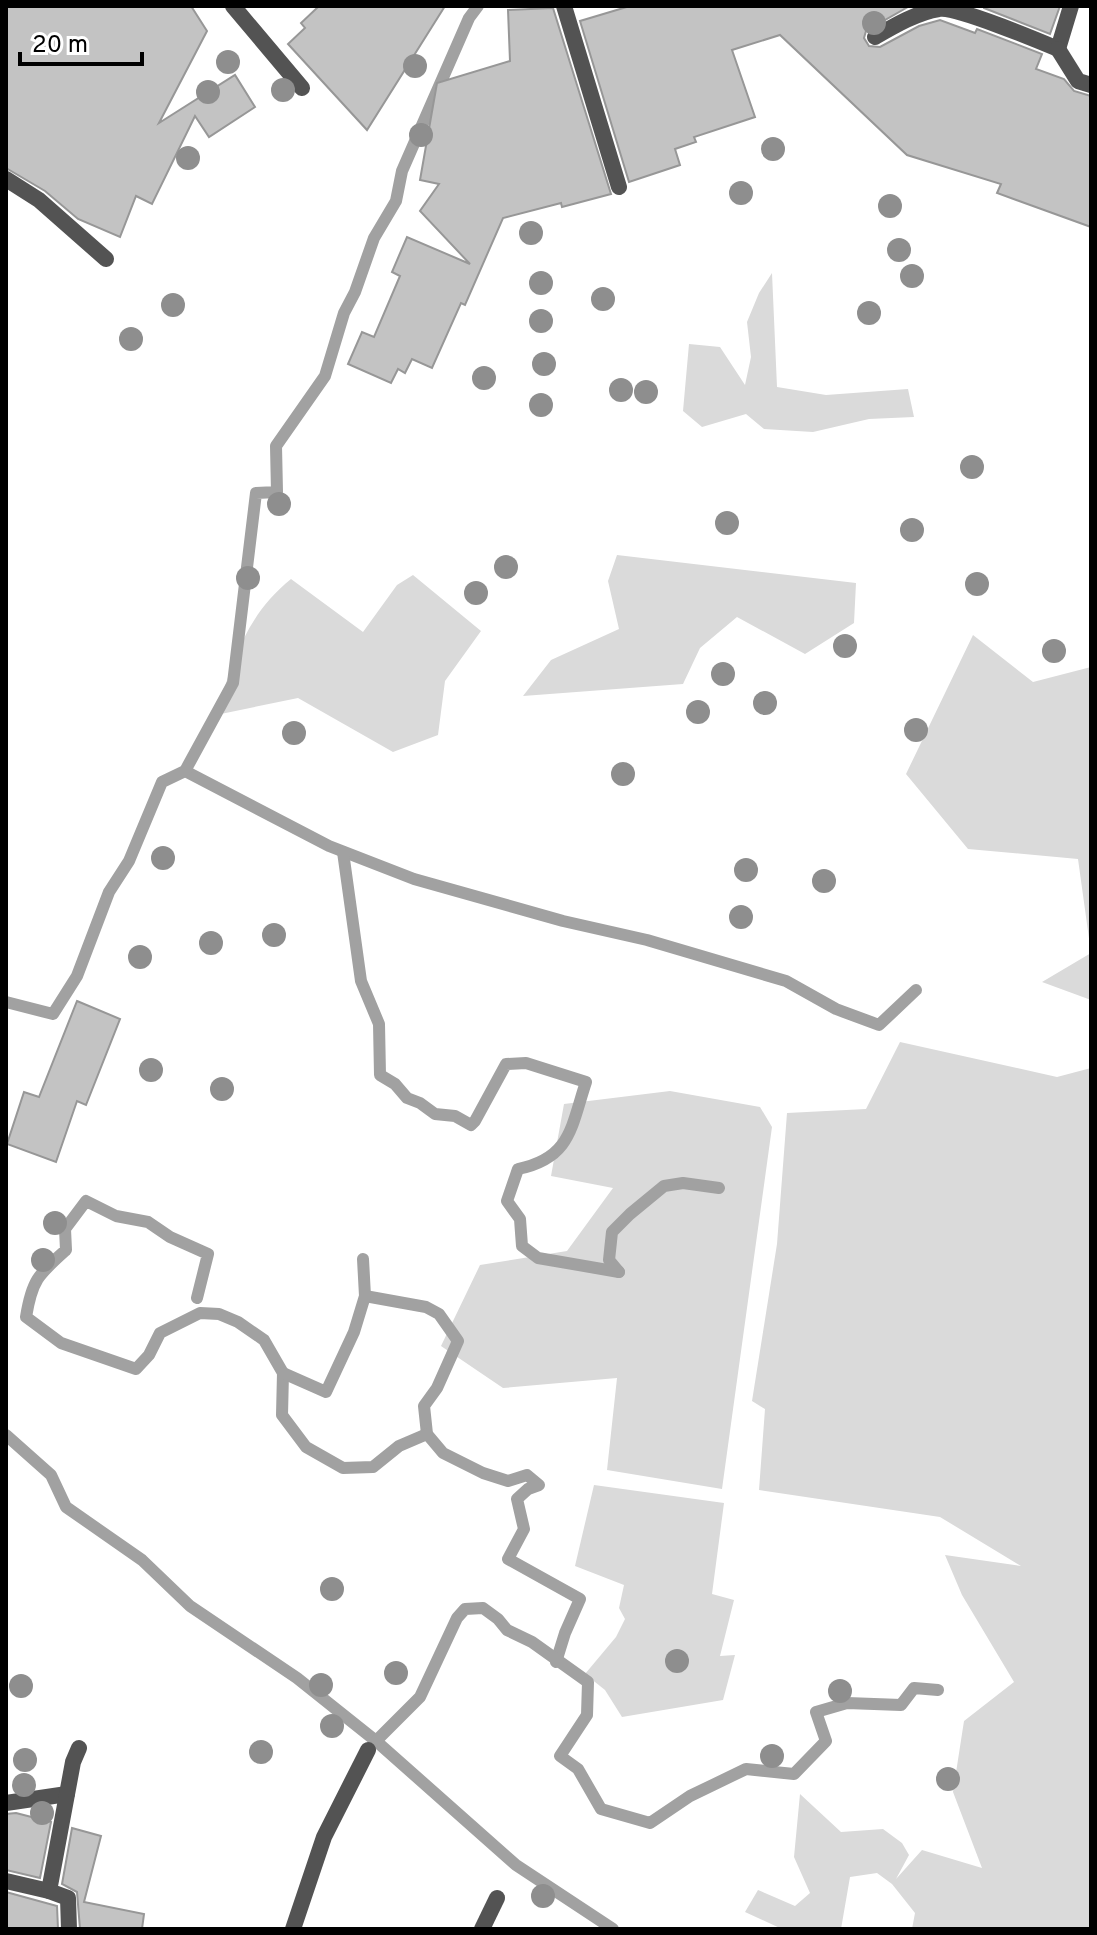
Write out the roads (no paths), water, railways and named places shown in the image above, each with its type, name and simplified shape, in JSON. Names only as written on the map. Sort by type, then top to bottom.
[{"type":"street","points":[[233,6],[302,88]]},
{"type":"street","points":[[564,6],[619,187]]},
{"type":"street","points":[[1058,49],[1071,6]]},
{"type":"street","points":[[875,37],[894,26],[941,8],[1026,34],[1058,49],[1078,81],[1091,85]]},
{"type":"street","points":[[6,179],[39,200],[106,259]]},
{"type":"street","points":[[49,1891],[57,1836],[73,1762],[79,1748]]},
{"type":"street","points":[[298,1927],[324,1837],[368,1750]]},
{"type":"street","points":[[6,1803],[67,1794]]},
{"type":"street","points":[[6,1881],[68,1898],[69,1929]]},
{"type":"street","points":[[482,1929],[497,1898]]},
{"type":"waterway","points":[[6,1002],[53,1014],[77,976],[109,892],[129,861],[162,782],[185,771],[233,683],[256,493],[277,492],[276,446],[325,376],[344,313],[355,292],[374,238],[396,201],[402,171],[469,18],[478,6]]},
{"type":"waterway","points":[[185,771],[329,846],[414,879],[563,921],[647,940],[786,981],[836,1009],[879,1025],[916,990]]},
{"type":"waterway","points":[[343,852],[361,981],[379,1024],[380,1075],[395,1084],[407,1098],[435,1114],[455,1116],[471,1125],[506,1064],[526,1063],[586,1082],[572,1126],[559,1149],[536,1164],[518,1169],[507,1201],[520,1219],[522,1246],[538,1258],[619,1272]]},
{"type":"waterway","points":[[619,1272],[609,1260],[612,1232],[630,1214],[664,1186],[683,1183],[719,1188]]},
{"type":"waterway","points":[[197,1298],[208,1254],[170,1237],[148,1222],[116,1216],[86,1201],[65,1229],[66,1250],[43,1272],[34,1286],[26,1317],[61,1343],[136,1369],[149,1355],[160,1333],[200,1313],[219,1314],[238,1322],[264,1340],[283,1373],[282,1415],[306,1447],[343,1468],[373,1467],[399,1446],[427,1434]]},
{"type":"waterway","points":[[283,1373],[326,1392],[354,1332],[365,1296],[363,1259]]},
{"type":"waterway","points":[[365,1296],[426,1307],[439,1314],[458,1341],[437,1388],[424,1406],[427,1434],[443,1453],[483,1473],[508,1481],[527,1475],[539,1485],[528,1489],[517,1499],[524,1529],[508,1559],[580,1599],[556,1662]]},
{"type":"waterway","points":[[6,1435],[51,1475],[66,1507],[142,1560],[190,1606],[297,1678],[376,1741],[516,1865],[613,1929]]},
{"type":"waterway","points":[[376,1741],[420,1697],[457,1618],[465,1609],[483,1608],[507,1630],[532,1642],[588,1682],[587,1715],[560,1756],[578,1769],[601,1809],[650,1823],[690,1796],[746,1769],[794,1774],[826,1741],[816,1712],[847,1703],[901,1705],[914,1688],[938,1690]]}]
